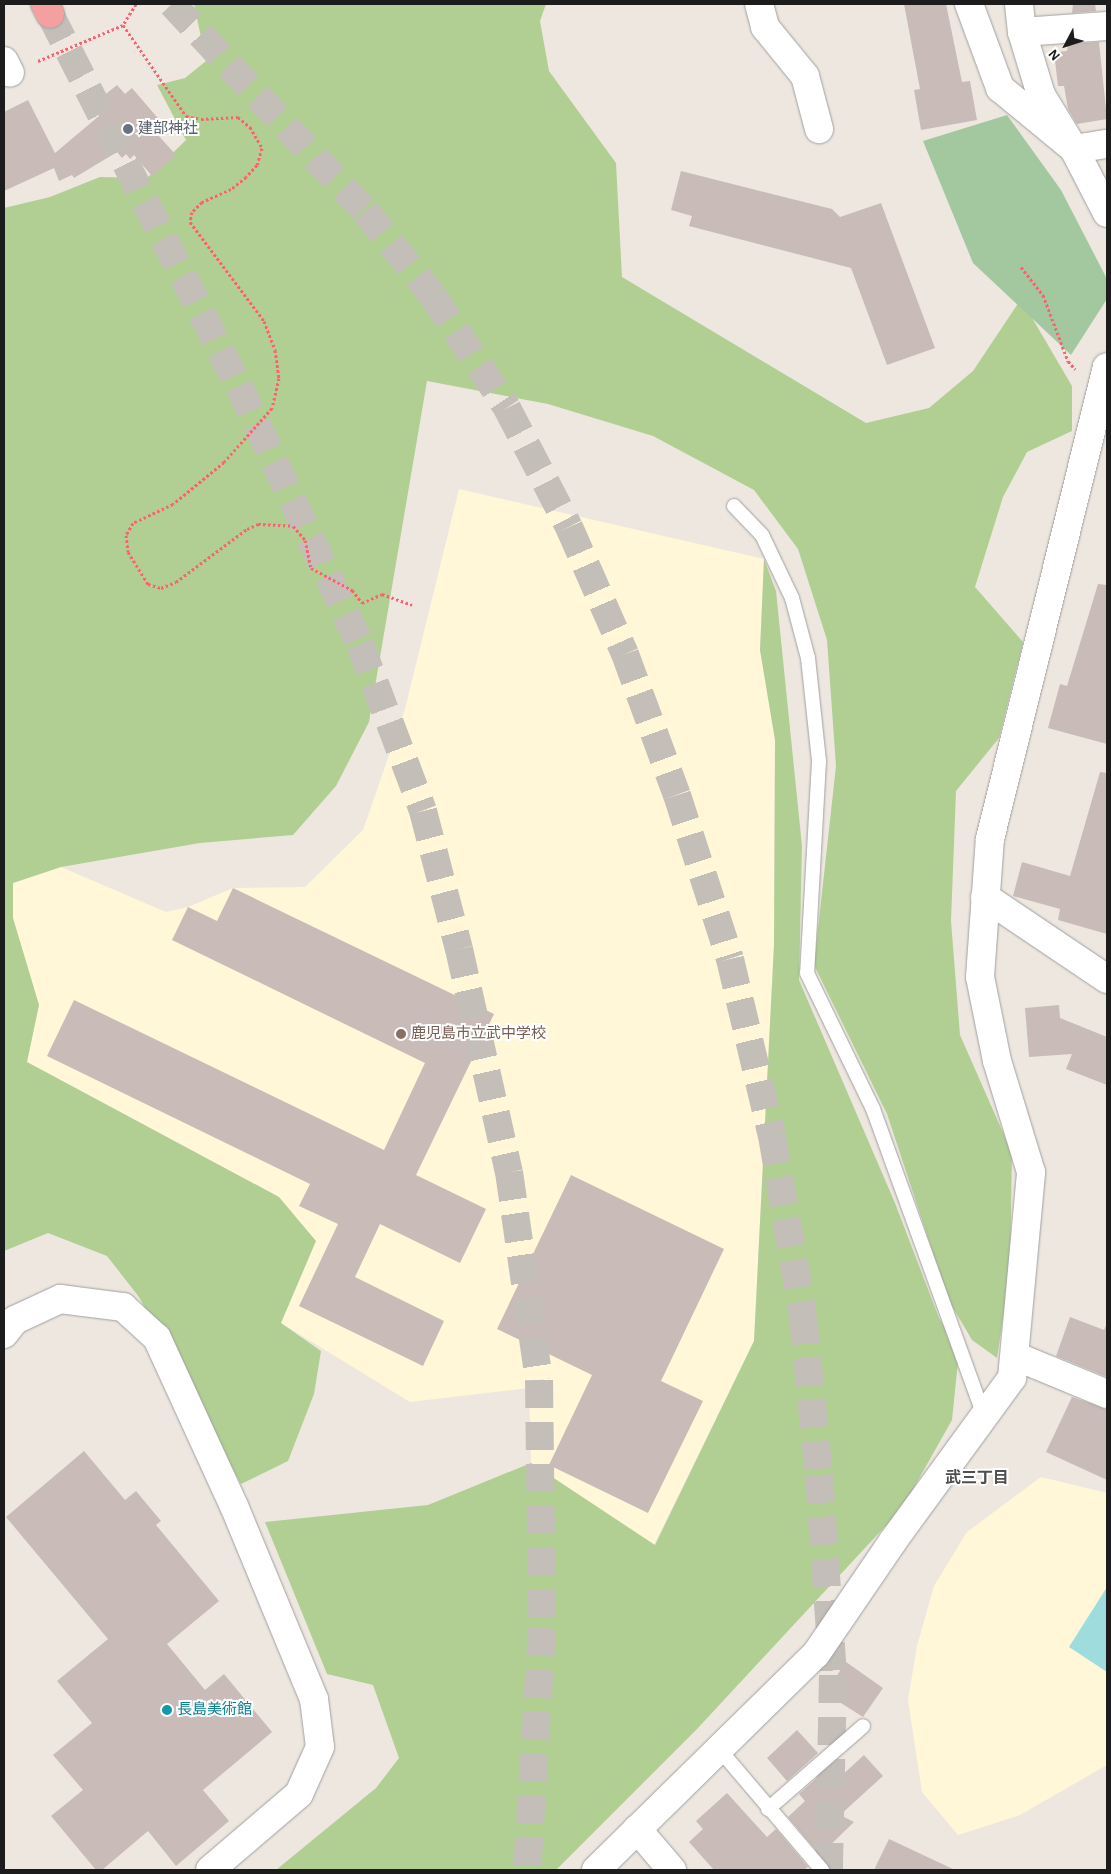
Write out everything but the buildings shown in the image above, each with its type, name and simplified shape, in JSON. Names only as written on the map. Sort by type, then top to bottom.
[{"type":"street","points":[[759,4],[765,27],[805,76],[819,130]]},
{"type":"street","points":[[970,4],[1000,88],[1074,149],[1107,144]]},
{"type":"street","points":[[1019,4],[1022,32],[1041,95],[1074,149],[1107,213]]},
{"type":"street","points":[[1022,32],[1107,26]]},
{"type":"street","points":[[596,1870],[816,1654],[1012,1378],[1030,1172],[996,1061],[980,977],[990,839],[1099,410],[1107,366]]},
{"type":"street","points":[[985,897],[1107,979]]},
{"type":"street","points":[[4,1334],[15,1320],[60,1299],[123,1307],[157,1338],[234,1506],[314,1699],[320,1746],[298,1794],[210,1870]]},
{"type":"street","points":[[1015,1356],[1107,1394]]},
{"type":"street","points":[[637,1829],[672,1870]]},
{"type":"lane","points":[[734,506],[766,544],[792,598],[808,658],[819,762],[807,973],[873,1109],[984,1416]]},
{"type":"lane","points":[[768,1809],[863,1726]]},
{"type":"lane","points":[[719,1749],[768,1809],[822,1870]]},
{"type":"path","points":[[7,67],[123,25],[136,4]]},
{"type":"path","points":[[123,25],[186,116],[201,119],[238,117],[250,127],[262,148],[257,164],[246,177],[231,189],[202,202],[192,212],[190,222],[264,321],[275,350],[279,378],[272,408],[224,462],[173,504],[133,523],[126,535],[128,552],[148,584],[161,588],[176,582],[247,529],[258,524],[293,526],[305,540],[311,568],[352,590],[362,603],[382,594],[412,605]]},
{"type":"path","points":[[1021,267],[1043,294],[1068,361],[1099,410]]},
{"type":"shaded area","name":"鹿児島市立武中学校","points":[[459,489],[764,559],[760,650],[775,740],[774,944],[754,1341],[654,1545],[531,1463],[529,1388],[410,1402],[281,1323],[279,1197],[27,1062],[39,1005],[13,918],[13,883],[61,867],[166,912],[188,907],[233,888],[305,887],[363,830],[405,709]]},
{"type":"shaded area","points":[[1041,1477],[1107,1493],[1107,1765],[1020,1815],[958,1835],[922,1792],[908,1700],[917,1646],[934,1586],[967,1532]]},
{"type":"green space","points":[[194,4],[546,4],[540,21],[549,71],[616,163],[622,277],[866,423],[929,408],[973,371],[1021,299],[1072,386],[1072,431],[1027,452],[1003,497],[975,587],[1023,642],[999,738],[956,791],[951,921],[960,1035],[1012,1153],[1010,1272],[997,1358],[972,1340],[949,1301],[887,1114],[814,965],[836,766],[827,640],[798,549],[754,490],[653,436],[548,404],[427,381],[369,722],[336,786],[293,835],[200,843],[61,867],[13,883],[13,918],[39,1005],[27,1062],[279,1197],[316,1241],[281,1323],[321,1351],[314,1394],[288,1461],[241,1484],[139,1297],[107,1256],[48,1233],[4,1251],[4,208],[50,197],[100,177],[147,178],[186,140],[157,85],[185,78],[206,61]]},
{"type":"green space","points":[[1007,115],[1061,190],[1107,279],[1107,299],[1071,355],[973,263],[923,141]]},
{"type":"green space","points":[[764,559],[776,591],[802,846],[799,980],[895,1203],[939,1318],[959,1352],[952,1420],[903,1507],[697,1729],[556,1870],[276,1870],[376,1788],[399,1758],[373,1685],[327,1674],[265,1522],[428,1505],[531,1463],[655,1545],[754,1341],[774,944],[775,740],[760,650]]},
{"type":"water","points":[[1107,1587],[1107,1672],[1069,1647]]},
{"type":"tunnel","points":[[172,4],[365,211],[433,296],[507,408],[569,527],[625,654],[677,795],[730,959],[772,1136],[803,1316],[819,1475],[833,1675],[829,1870]]},
{"type":"tunnel","points":[[50,14],[239,386],[360,644],[423,811],[459,949],[509,1172],[539,1380],[542,1628],[527,1870]]},
{"type":"place","name":"建部神社","points":[[128,129]]},
{"type":"place","name":"鹿児島市立武中学校","points":[[401,1034]]},
{"type":"place","name":"長島美術館","points":[[167,1710]]},
{"type":"district","name":"武三丁目","points":[[977,1478]]}]
